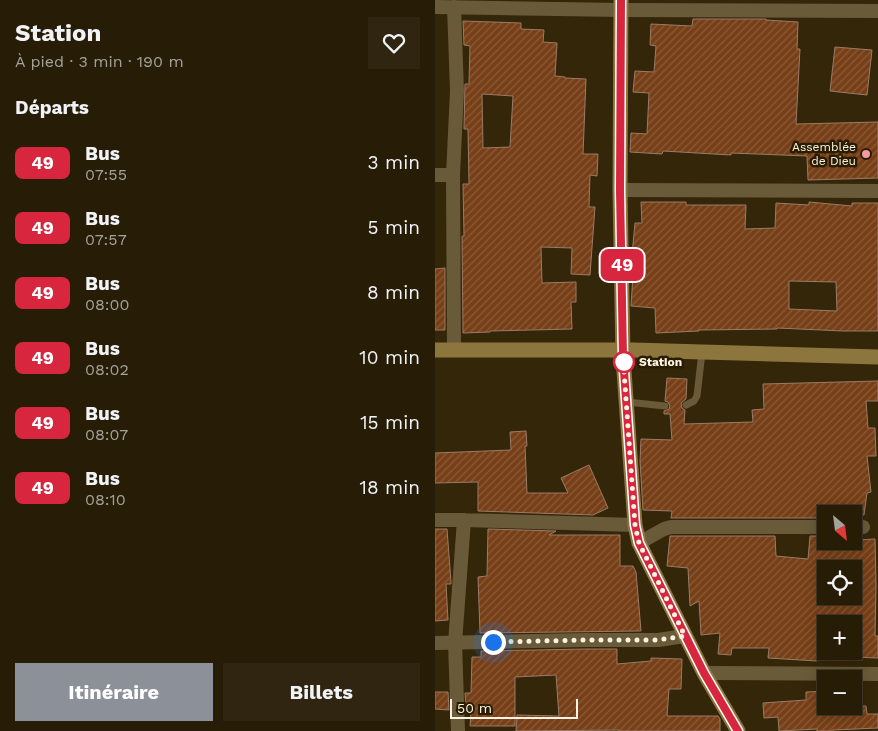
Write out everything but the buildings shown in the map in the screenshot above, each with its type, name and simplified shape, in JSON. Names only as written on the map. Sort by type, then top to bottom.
[{"type":"street","points":[[621,5],[620,190],[623,349],[635,525],[639,543],[685,636],[738,731]]},
{"type":"street","points":[[435,7],[621,5],[878,11]]},
{"type":"street","points":[[454,7],[457,91],[453,175],[454,349]]},
{"type":"street","points":[[435,175],[453,175]]},
{"type":"street","points":[[620,190],[878,191]]},
{"type":"street","points":[[435,350],[623,349],[878,357]]},
{"type":"street","points":[[435,520],[635,525]]},
{"type":"street","points":[[458,731],[455,643],[464,520]]},
{"type":"street","points":[[639,543],[671,527],[817,527]]},
{"type":"street","points":[[435,643],[658,640],[685,636]]},
{"type":"street","points":[[704,673],[878,674]]},
{"type":"lane","points":[[686,405],[694,401],[697,396],[702,352]]},
{"type":"lane","points":[[627,402],[665,406]]},
{"type":"bus line","name":"49","points":[[621,0],[620,190],[623,357],[635,525],[639,543],[704,673],[738,731]]},
{"type":"place","name":"Assemblée de Dieu","points":[[866,154]]},
{"type":"place","name":"Station","points":[[624,362]]},
{"type":"route","points":[[493,642],[658,640],[685,636],[639,543],[635,525],[623,357],[624,362]]}]
